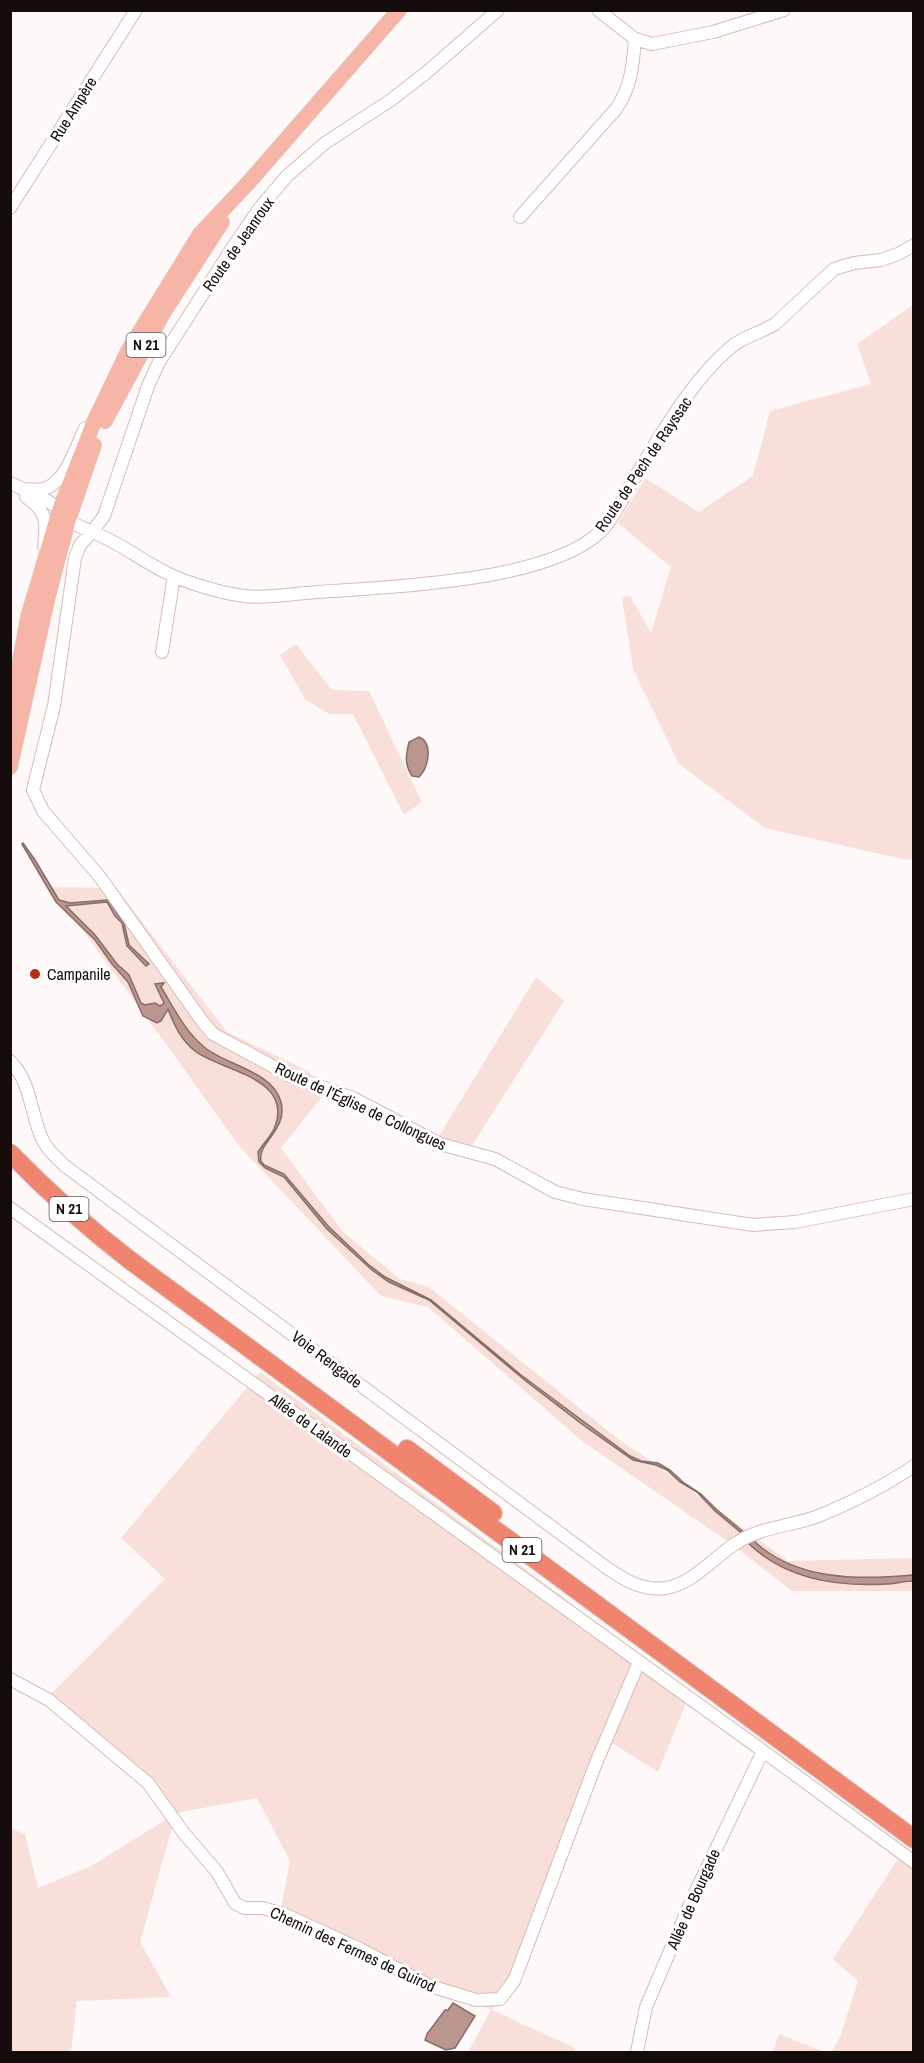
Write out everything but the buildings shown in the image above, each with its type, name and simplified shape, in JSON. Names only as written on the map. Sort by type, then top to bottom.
[{"type":"highway","name":"N 21","points":[[10,1142],[67,1196],[146,1259],[914,1826]]},
{"type":"highway","name":"N 21","points":[[10,1153],[49,1192],[116,1250],[914,1839]]},
{"type":"main road","name":"N 21","points":[[10,767],[64,515],[94,422],[125,357],[200,234],[249,182],[399,10]]},
{"type":"main road","name":"N 21","points":[[10,715],[28,617],[41,568],[110,410],[162,315],[249,182]]},
{"type":"street","name":"Rue Ampère","points":[[10,208],[136,10]]},
{"type":"street","name":"Route de Jeanroux","points":[[33,790],[54,706],[75,558],[80,545],[104,516],[148,386],[159,362],[259,209],[287,176],[325,143],[392,100],[498,10]]},
{"type":"street","points":[[598,10],[635,39],[652,44],[713,32],[784,10]]},
{"type":"street","points":[[520,217],[626,96],[632,72],[635,39]]},
{"type":"street","name":"Route de Pech de Rayssac","points":[[92,532],[107,537],[174,576],[246,597],[394,587],[479,576],[516,569],[568,553],[589,541],[606,525],[665,427],[711,367],[732,345],[775,324],[834,269],[854,262],[881,260],[898,255],[914,245]]},
{"type":"street","points":[[10,484],[41,490],[57,480],[68,464],[113,371],[118,362],[125,357]]},
{"type":"street","points":[[10,484],[92,532]]},
{"type":"street","points":[[10,484],[38,505],[44,515],[46,530],[41,568]]},
{"type":"street","points":[[162,652],[174,576]]},
{"type":"street","name":"Route de l’Église de Collongues","points":[[33,790],[43,811],[100,877],[213,1034],[291,1076],[353,1098],[440,1144],[495,1159],[555,1192],[583,1199],[753,1225],[795,1222],[914,1199]]},
{"type":"street","name":"Voie Rengade","points":[[15,1065],[24,1081],[44,1143],[66,1166],[630,1583],[650,1589],[685,1582],[740,1541],[770,1529],[820,1516],[914,1466]]},
{"type":"street","name":"Allée de Lalande","points":[[10,1208],[914,1862]]},
{"type":"street","name":"Chemin des Fermes de Guirod","points":[[11,1680],[49,1700],[148,1783],[183,1832],[217,1872],[235,1904],[244,1908],[263,1908],[286,1915],[360,1949],[430,1986],[476,2000],[500,1999],[514,1981],[596,1763],[639,1662]]},
{"type":"street","name":"Allée de Bourgade","points":[[637,2052],[646,2007],[693,1897],[763,1751]]},
{"type":"shaded area","points":[[913,305],[914,859],[907,860],[765,828],[679,764],[633,669],[622,597],[630,596],[651,633],[671,567],[618,523],[645,478],[699,512],[753,476],[770,411],[871,384],[857,344]]},
{"type":"shaded area","points":[[296,644],[332,690],[369,691],[422,802],[404,815],[353,714],[329,714],[305,699],[280,655]]},
{"type":"shaded area","points":[[419,737],[427,745],[428,756],[425,768],[419,777],[412,776],[406,759],[409,742]]},
{"type":"shaded area","points":[[23,843],[59,900],[70,903],[108,900],[124,923],[129,945],[149,964],[146,966],[127,946],[122,923],[107,902],[66,906],[95,935],[117,964],[129,975],[141,1003],[145,1005],[155,1003],[160,1006],[164,1003],[155,984],[164,983],[161,987],[180,1018],[204,1047],[259,1076],[276,1091],[282,1112],[277,1128],[263,1148],[261,1161],[264,1165],[284,1174],[329,1227],[369,1265],[385,1277],[431,1300],[521,1375],[630,1456],[641,1461],[658,1463],[670,1470],[701,1494],[746,1534],[744,1535],[715,1511],[697,1492],[680,1482],[667,1470],[633,1460],[583,1425],[527,1382],[429,1300],[389,1282],[372,1270],[327,1229],[284,1177],[265,1168],[259,1162],[258,1152],[274,1129],[278,1112],[274,1098],[265,1087],[252,1078],[195,1051],[178,1032],[168,1009],[161,1021],[157,1023],[143,1016],[128,982],[95,940],[56,902]]},
{"type":"shaded area","points":[[51,887],[116,888],[227,1032],[308,1071],[324,1094],[281,1148],[343,1232],[400,1279],[429,1287],[622,1442],[788,1561],[913,1558],[913,1591],[792,1591],[730,1543],[582,1441],[428,1307],[381,1296],[239,1146]]},
{"type":"shaded area","points":[[536,977],[564,1001],[471,1147],[436,1141]]},
{"type":"shaded area","points":[[260,1372],[564,1598],[686,1703],[658,1772],[612,1743],[521,1954],[492,2010],[575,2048],[574,2052],[468,2052],[491,2010],[281,1908],[290,1861],[257,1798],[176,1813],[51,1694],[165,1579],[121,1538]]},
{"type":"shaded area","points":[[753,1540],[788,1563],[808,1570],[850,1577],[913,1575],[913,1581],[867,1585],[812,1578],[794,1573],[762,1555],[748,1543]]},
{"type":"shaded area","points":[[176,1813],[140,1942],[171,1997],[77,2001],[71,2052],[11,2052],[10,1828],[25,1834],[38,1888],[93,1865]]},
{"type":"shaded area","points":[[903,1851],[913,1860],[913,2052],[832,2052],[840,2037],[858,1981],[833,1959]]},
{"type":"shaded area","points":[[453,2003],[475,2016],[455,2048],[446,2050],[425,2040],[445,2010],[448,2010]]},
{"type":"shaded area","points":[[779,2034],[825,2052],[773,2052]]},
{"type":"place","name":"Campanile","points":[[35,974]]}]
